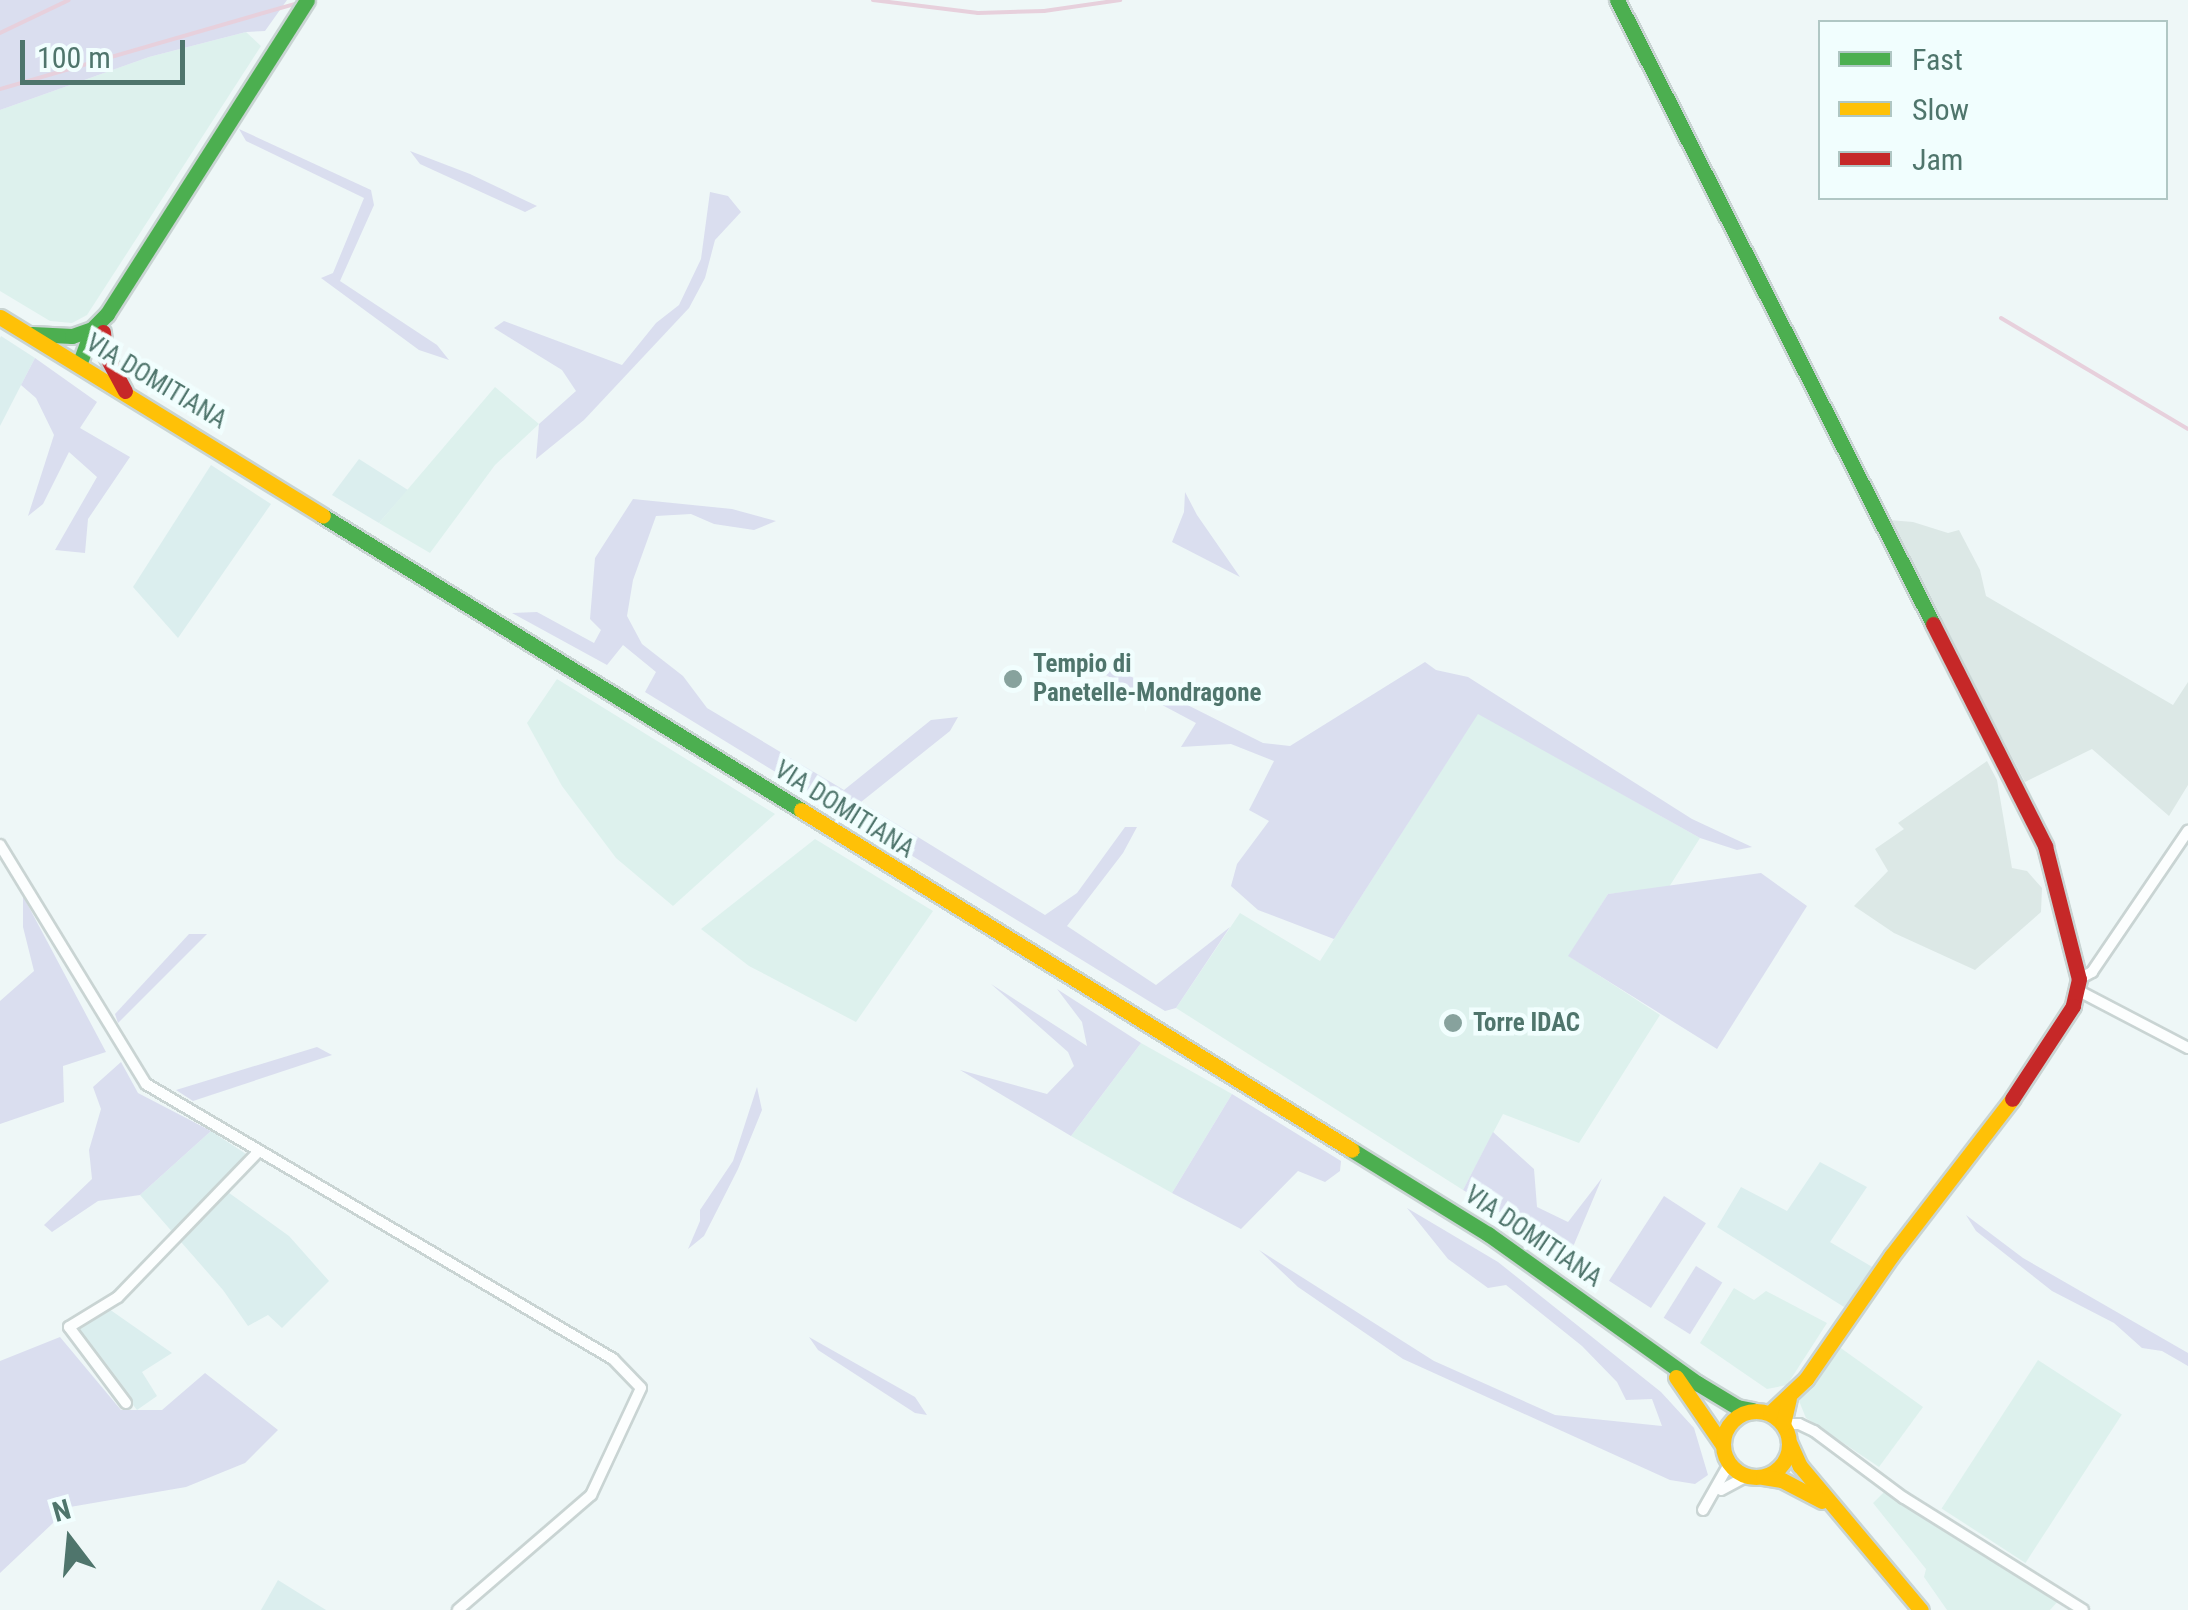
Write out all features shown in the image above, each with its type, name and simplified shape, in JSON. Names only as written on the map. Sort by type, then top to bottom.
[{"type":"main road","points":[[80,365],[98,330],[307,0]]},
{"type":"main road","points":[[1617,0],[2045,846],[2079,985],[2064,1025],[2037,1066],[1892,1254],[1789,1399],[1769,1416],[1735,1418],[1722,1444]]},
{"type":"main road","name":"VIA DOMITIANA","points":[[2,320],[125,391],[629,708],[1488,1234],[1721,1398],[1769,1416]]},
{"type":"main road","points":[[25,332],[61,337],[98,330]]},
{"type":"main road","points":[[98,330],[105,354],[125,391]]},
{"type":"main road","name":"VIA DOMITIANA","points":[[1656,1354],[1695,1399],[1722,1444],[1729,1464]]},
{"type":"main road","points":[[1769,1416],[1834,1510],[1896,1574],[1921,1610]]},
{"type":"main road","points":[[1755,1476],[1779,1468],[1790,1444]]},
{"type":"main road","points":[[1729,1464],[1755,1476],[1782,1480],[1834,1510]]},
{"type":"street","points":[[2188,831],[2092,972],[2079,985],[2188,1048]]},
{"type":"street","points":[[0,845],[146,1084],[614,1359],[640,1388],[591,1494],[458,1610]]},
{"type":"street","points":[[126,1403],[68,1326],[118,1297],[259,1151]]},
{"type":"street","points":[[1769,1416],[1814,1431],[1904,1498],[2083,1610]]},
{"type":"street","points":[[1704,1510],[1729,1464]]},
{"type":"street","points":[[1716,1494],[1755,1476]]},
{"type":"shaded area","points":[[0,0],[287,0],[265,31],[246,32],[149,57],[0,110]]},
{"type":"shaded area","points":[[246,32],[261,46],[87,315],[72,323],[50,321],[0,291],[0,110],[149,57]]},
{"type":"shaded area","points":[[239,129],[371,190],[374,205],[340,281],[437,345],[449,360],[419,350],[321,278],[333,273],[364,198],[246,141]]},
{"type":"shaded area","points":[[410,151],[537,206],[525,212],[420,164]]},
{"type":"shaded area","points":[[710,192],[728,196],[741,212],[715,240],[705,278],[689,308],[584,420],[536,459],[539,424],[576,391],[562,370],[494,328],[504,321],[622,365],[656,323],[679,305],[701,259]]},
{"type":"shaded area","points":[[0,338],[35,358],[0,426]]},
{"type":"shaded area","points":[[35,358],[97,402],[80,428],[130,457],[88,519],[85,553],[55,550],[97,477],[69,452],[43,504],[28,516],[54,435],[36,398],[21,385]]},
{"type":"shaded area","points":[[495,387],[539,424],[495,465],[430,553],[379,523]]},
{"type":"shaded area","points":[[359,459],[408,490],[379,523],[332,495]]},
{"type":"shaded area","points":[[211,465],[271,504],[178,638],[133,587]]},
{"type":"shaded area","points":[[1185,492],[1240,577],[1172,542],[1184,512]]},
{"type":"shaded area","points":[[633,499],[732,509],[776,521],[754,530],[714,524],[691,514],[656,516],[633,580],[627,616],[642,644],[683,676],[707,708],[844,790],[931,720],[958,717],[950,731],[861,802],[1045,915],[1077,893],[1125,827],[1137,827],[1123,853],[1067,926],[1156,985],[1230,927],[1176,1008],[1165,1011],[645,692],[656,672],[623,645],[607,665],[512,613],[537,612],[594,643],[601,630],[590,619],[595,558]]},
{"type":"shaded area","points":[[1889,520],[1913,522],[1948,533],[1959,530],[1980,570],[1986,596],[2173,705],[2188,682],[2188,785],[2169,816],[2092,749],[2025,782]]},
{"type":"shaded area","points":[[1425,662],[1436,670],[1468,677],[1692,819],[1752,847],[1737,850],[1700,838],[1478,714],[1334,939],[1258,910],[1231,886],[1237,864],[1269,821],[1249,810],[1274,761],[1231,744],[1181,747],[1196,723],[1102,673],[1114,668],[1263,743],[1290,746]]},
{"type":"shaded area","points":[[557,679],[775,814],[673,906],[616,858],[562,786],[527,723]]},
{"type":"shaded area","points":[[1478,713],[1700,838],[1669,887],[1608,894],[1569,956],[1660,1015],[1579,1143],[1503,1114],[1463,1190],[1176,1008],[1240,913],[1320,961]]},
{"type":"shaded area","points":[[1987,761],[1997,780],[2012,868],[2027,871],[2042,888],[2041,912],[1975,970],[1894,933],[1854,906],[1888,871],[1875,849],[1904,829],[1898,823]]},
{"type":"shaded area","points":[[815,839],[933,911],[856,1022],[749,966],[701,929]]},
{"type":"shaded area","points":[[1761,873],[1807,906],[1717,1049],[1568,956],[1608,894]]},
{"type":"shaded area","points":[[23,896],[106,1052],[63,1066],[64,1102],[0,1124],[0,1001],[34,971],[23,927]]},
{"type":"shaded area","points":[[189,934],[207,934],[118,1023],[115,1014]]},
{"type":"shaded area","points":[[991,984],[1087,1046],[1082,1022],[1057,989],[1141,1043],[1071,1136],[960,1070],[1047,1094],[1074,1066],[1068,1052]]},
{"type":"shaded area","points":[[1141,1043],[1232,1094],[1172,1193],[1071,1136]]},
{"type":"shaded area","points":[[317,1047],[332,1055],[193,1101],[176,1090]]},
{"type":"shaded area","points":[[121,1062],[138,1093],[211,1131],[140,1195],[98,1201],[52,1232],[44,1225],[92,1179],[89,1150],[101,1109],[93,1087]]},
{"type":"shaded area","points":[[757,1087],[762,1110],[738,1169],[704,1236],[688,1249],[700,1221],[700,1210],[733,1161]]},
{"type":"shaded area","points":[[1232,1094],[1341,1161],[1340,1171],[1325,1182],[1298,1171],[1241,1229],[1172,1193]]},
{"type":"shaded area","points":[[211,1131],[246,1154],[218,1185],[289,1236],[329,1281],[282,1328],[268,1315],[248,1326],[223,1290],[140,1195]]},
{"type":"shaded area","points":[[1493,1132],[1534,1169],[1537,1207],[1568,1222],[1602,1178],[1570,1254],[1463,1190]]},
{"type":"shaded area","points":[[1820,1162],[1867,1187],[1830,1242],[1874,1268],[1844,1307],[1717,1227],[1741,1187],[1787,1211]]},
{"type":"shaded area","points":[[1664,1196],[1706,1223],[1651,1308],[1609,1281]]},
{"type":"shaded area","points":[[1407,1208],[1498,1262],[1661,1392],[1694,1428],[1708,1475],[1695,1484],[1670,1480],[1403,1359],[1298,1287],[1259,1250],[1434,1361],[1555,1415],[1662,1426],[1652,1399],[1626,1400],[1617,1382],[1582,1346],[1506,1285],[1488,1288],[1448,1259]]},
{"type":"shaded area","points":[[1966,1215],[2023,1258],[2188,1353],[2188,1366],[2162,1351],[2142,1348],[2114,1323],[2052,1291],[1976,1231]]},
{"type":"shaded area","points":[[1696,1266],[1722,1282],[1690,1334],[1664,1318]]},
{"type":"shaded area","points":[[1734,1288],[1754,1300],[1766,1291],[1827,1323],[1787,1385],[1767,1389],[1700,1343]]},
{"type":"shaded area","points":[[109,1309],[172,1353],[142,1372],[157,1396],[137,1410],[74,1328]]},
{"type":"shaded area","points":[[60,1337],[121,1410],[162,1410],[205,1373],[278,1430],[245,1463],[186,1487],[70,1507],[0,1573],[0,1361]]},
{"type":"shaded area","points":[[809,1337],[915,1397],[927,1415],[915,1413],[818,1350]]},
{"type":"shaded area","points":[[1838,1346],[1923,1407],[1879,1467],[1806,1418],[1799,1401]]},
{"type":"shaded area","points":[[2038,1360],[2122,1414],[2025,1563],[1942,1508]]},
{"type":"shaded area","points":[[1886,1490],[2059,1600],[2050,1610],[1947,1610],[1924,1577],[1926,1569],[1873,1503]]},
{"type":"shaded area","points":[[278,1580],[326,1610],[261,1610]]},
{"type":"waterway","points":[[0,33],[69,0]]},
{"type":"waterway","points":[[873,0],[978,13],[1044,11],[1120,0]]},
{"type":"waterway","points":[[0,89],[297,3]]},
{"type":"waterway","points":[[2001,318],[2188,429]]},
{"type":"traffic: fast","points":[[79,365],[92,329],[107,314],[307,0]]},
{"type":"traffic: fast","points":[[1617,0],[1933,624]]},
{"type":"traffic: fast","points":[[32,334],[72,336],[92,329]]},
{"type":"traffic: fast","points":[[323,516],[801,810]]},
{"type":"traffic: fast","points":[[1352,1150],[1488,1234],[1697,1383],[1737,1407],[1753,1410]]},
{"type":"traffic: slow","points":[[0,317],[323,516]]},
{"type":"traffic: slow","points":[[801,810],[1352,1150]]},
{"type":"traffic: slow","points":[[1770,1413],[1806,1379],[1892,1255],[2012,1099]]},
{"type":"traffic: slow","points":[[1676,1377],[1722,1444]]},
{"type":"traffic: slow","points":[[1783,1424],[1789,1399]]},
{"type":"traffic: slow","points":[[1756,1411],[1780,1420],[1789,1444],[1780,1468],[1756,1477],[1732,1468],[1723,1444],[1732,1420],[1756,1411]]},
{"type":"traffic: slow","points":[[1790,1444],[1800,1466],[1921,1610]]},
{"type":"traffic: slow","points":[[1763,1477],[1782,1480],[1822,1501]]},
{"type":"traffic: jam","points":[[103,332],[105,354],[125,391]]},
{"type":"traffic: jam","points":[[1933,624],[2045,846],[2079,979],[2073,1006],[2012,1099]]},
{"type":"place","name":"Tempio di Panetelle-Mondragone","points":[[1013,679]]},
{"type":"place","name":"Torre IDAC","points":[[1453,1023]]}]
